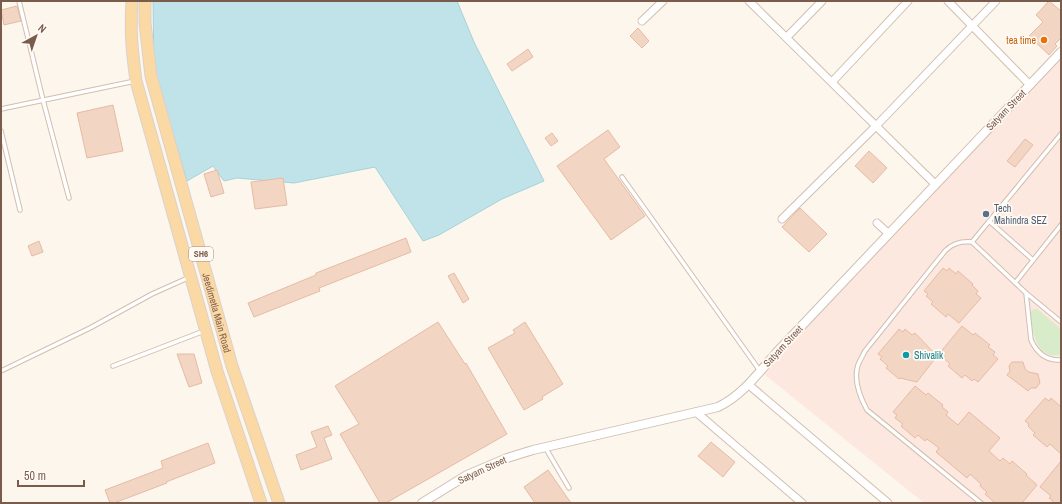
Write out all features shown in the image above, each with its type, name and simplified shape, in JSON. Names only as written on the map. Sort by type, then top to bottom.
[{"type":"main road","name":"Jeedimetla Main Road","points":[[132,1],[130,25],[131,49],[136,81],[206,330],[232,416],[261,503]]},
{"type":"main road","name":"Jeedimetla Main Road","points":[[145,1],[145,23],[151,76],[232,366],[279,503]]},
{"type":"street","points":[[642,21],[662,1]]},
{"type":"street","points":[[749,1],[935,184]]},
{"type":"street","points":[[787,37],[822,1]]},
{"type":"street","points":[[832,82],[908,1]]},
{"type":"street","points":[[948,1],[1030,85]]},
{"type":"street","points":[[782,219],[876,126],[996,1]]},
{"type":"street","name":"Satyam Street","points":[[422,503],[467,475],[507,458],[545,447],[718,407],[729,402],[749,385],[760,371],[935,184],[1061,52]]},
{"type":"street","points":[[877,223],[889,234]]},
{"type":"street","points":[[749,385],[888,503]]},
{"type":"street","points":[[696,412],[802,503]]},
{"type":"lane","points":[[19,1],[69,198]]},
{"type":"lane","points":[[1,109],[136,81]]},
{"type":"lane","points":[[1,131],[20,210]]},
{"type":"lane","points":[[972,242],[1061,134]]},
{"type":"lane","points":[[622,177],[760,371]]},
{"type":"lane","points":[[989,221],[1033,260]]},
{"type":"lane","points":[[1015,283],[1061,225]]},
{"type":"lane","points":[[981,503],[867,410],[860,397],[857,381],[858,366],[866,351],[945,251],[956,243],[963,241],[972,242],[1026,293],[1061,322]]},
{"type":"lane","points":[[1,371],[90,328],[152,294],[191,276]]},
{"type":"lane","points":[[1026,293],[1031,340],[1034,347],[1049,359],[1061,360]]},
{"type":"lane","points":[[113,366],[206,330]]},
{"type":"lane","points":[[545,447],[569,488]]},
{"type":"shaded area","name":"Tech Mahindra SEZ","points":[[1061,58],[1061,503],[924,503],[760,371]]},
{"type":"green space","points":[[1034,309],[1037,309],[1061,329],[1061,355],[1050,355],[1043,351],[1037,343],[1029,313]]},
{"type":"water","points":[[153,1],[457,1],[474,42],[544,181],[502,199],[439,235],[423,241],[375,167],[294,183],[237,178],[224,181],[213,166],[187,181],[154,71]]},
{"type":"building","points":[[1049,1],[1061,11],[1061,38],[1055,44],[1057,46],[1049,55],[1029,36],[1043,22],[1036,15]]},
{"type":"building","points":[[17,6],[21,21],[4,25],[1,10]]},
{"type":"building","points":[[638,28],[649,41],[642,48],[630,36]]},
{"type":"building","points":[[528,49],[533,57],[512,71],[507,64]]},
{"type":"building","points":[[113,105],[123,151],[87,158],[77,113]]},
{"type":"building","points":[[608,130],[620,147],[604,159],[645,216],[611,240],[557,166]]},
{"type":"building","points":[[552,133],[558,141],[551,146],[545,138]]},
{"type":"building","points":[[1025,139],[1033,145],[1015,167],[1007,161]]},
{"type":"building","points":[[869,151],[887,168],[873,183],[855,166]]},
{"type":"building","points":[[217,170],[224,193],[211,197],[204,174]]},
{"type":"building","points":[[283,178],[287,205],[255,209],[251,182]]},
{"type":"building","points":[[800,208],[827,234],[809,252],[782,227]]},
{"type":"building","points":[[406,238],[411,252],[319,288],[320,291],[254,317],[248,303],[316,275],[316,273]]},
{"type":"building","points":[[39,241],[43,252],[32,256],[28,246]]},
{"type":"building","points":[[943,268],[947,271],[949,268],[956,274],[958,271],[973,284],[972,285],[978,291],[976,294],[981,298],[959,323],[948,314],[946,317],[931,304],[933,302],[926,296],[928,294],[924,291]]},
{"type":"building","points":[[454,273],[469,299],[463,303],[448,276]]},
{"type":"building","points":[[438,322],[465,364],[466,363],[507,434],[386,503],[380,503],[340,434],[359,424],[335,386]]},
{"type":"building","points":[[525,322],[563,384],[542,397],[543,399],[524,410],[488,348],[515,333],[513,330]]},
{"type":"building","points":[[962,326],[973,335],[975,333],[990,345],[988,347],[995,352],[993,355],[998,359],[978,382],[974,379],[972,381],[965,375],[962,378],[948,366],[950,364],[939,354]]},
{"type":"building","name":"Shivalik","points":[[899,329],[903,332],[905,329],[912,335],[915,333],[937,356],[917,382],[899,379],[886,368],[888,366],[880,359],[882,357],[878,354]]},
{"type":"building","points":[[177,354],[194,354],[202,383],[189,387]]},
{"type":"building","points":[[1012,362],[1023,362],[1025,369],[1029,372],[1038,374],[1040,383],[1036,388],[1031,388],[1028,391],[1007,375],[1010,371],[1009,366]]},
{"type":"building","points":[[915,386],[926,395],[928,393],[943,405],[942,407],[948,412],[946,415],[958,425],[969,412],[1000,438],[989,451],[1000,461],[1003,458],[1010,464],[1012,461],[1037,485],[1022,503],[995,503],[985,494],[987,492],[980,486],[981,484],[970,474],[967,478],[936,452],[939,448],[927,439],[925,441],[918,435],[915,438],[901,426],[903,424],[895,418],[897,415],[893,412]]},
{"type":"building","points":[[1045,398],[1049,401],[1051,398],[1061,407],[1061,454],[1050,444],[1047,447],[1033,435],[1035,433],[1025,421]]},
{"type":"building","points":[[328,426],[332,435],[324,438],[332,459],[301,470],[296,455],[317,447],[311,432]]},
{"type":"building","points":[[711,442],[735,462],[723,477],[698,456]]},
{"type":"building","points":[[208,443],[215,463],[166,482],[167,483],[114,503],[110,503],[105,490],[163,468],[161,461]]},
{"type":"building","points":[[1061,461],[1061,503],[1055,503],[1049,498],[1051,496],[1040,487]]},
{"type":"building","points":[[548,470],[571,503],[535,503],[524,487]]},
{"type":"place","name":"tea time","points":[[1044,40]]},
{"type":"place","name":"Tech Mahindra SEZ","points":[[986,214]]},
{"type":"place","name":"Shivalik","points":[[906,355]]}]
